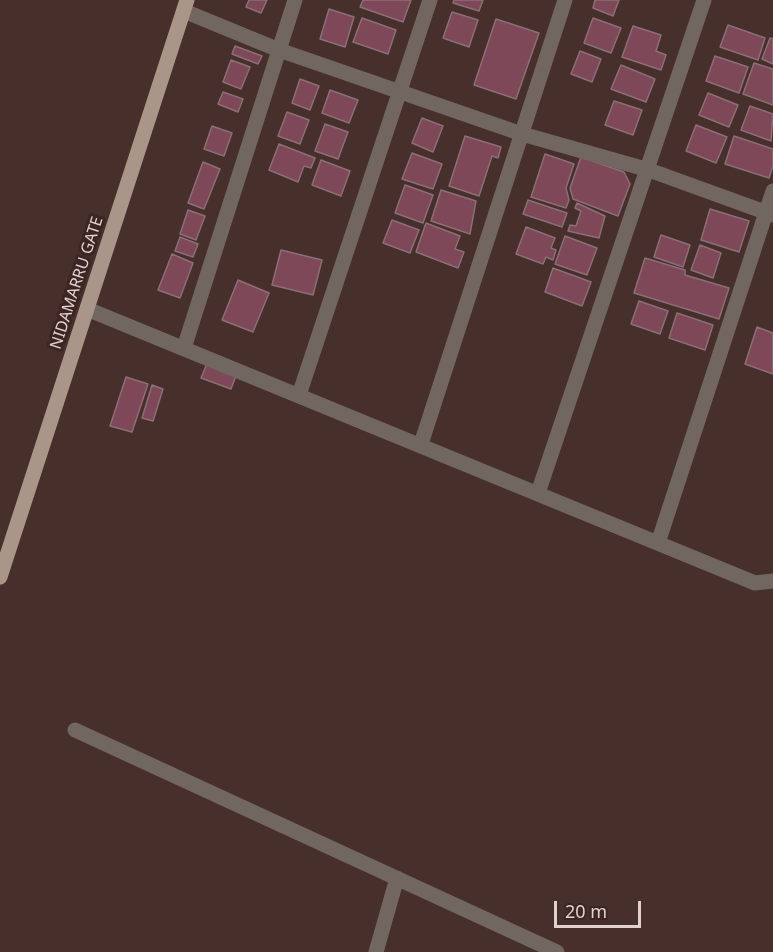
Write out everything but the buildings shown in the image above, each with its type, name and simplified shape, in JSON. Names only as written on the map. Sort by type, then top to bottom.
[{"type":"main road","name":"NIDAMARRU GATE","points":[[0,577],[185,6]]},
{"type":"street","points":[[184,348],[295,0]]},
{"type":"street","points":[[299,395],[429,0]]},
{"type":"street","points":[[421,444],[565,0]]},
{"type":"street","points":[[538,493],[705,0]]},
{"type":"street","points":[[185,6],[279,50],[522,134],[649,170],[770,214]]},
{"type":"street","points":[[658,543],[770,214],[773,191]]},
{"type":"street","points":[[87,309],[421,444],[755,584],[773,581]]},
{"type":"street","points":[[75,730],[557,952]]},
{"type":"street","points":[[376,952],[397,878]]}]
